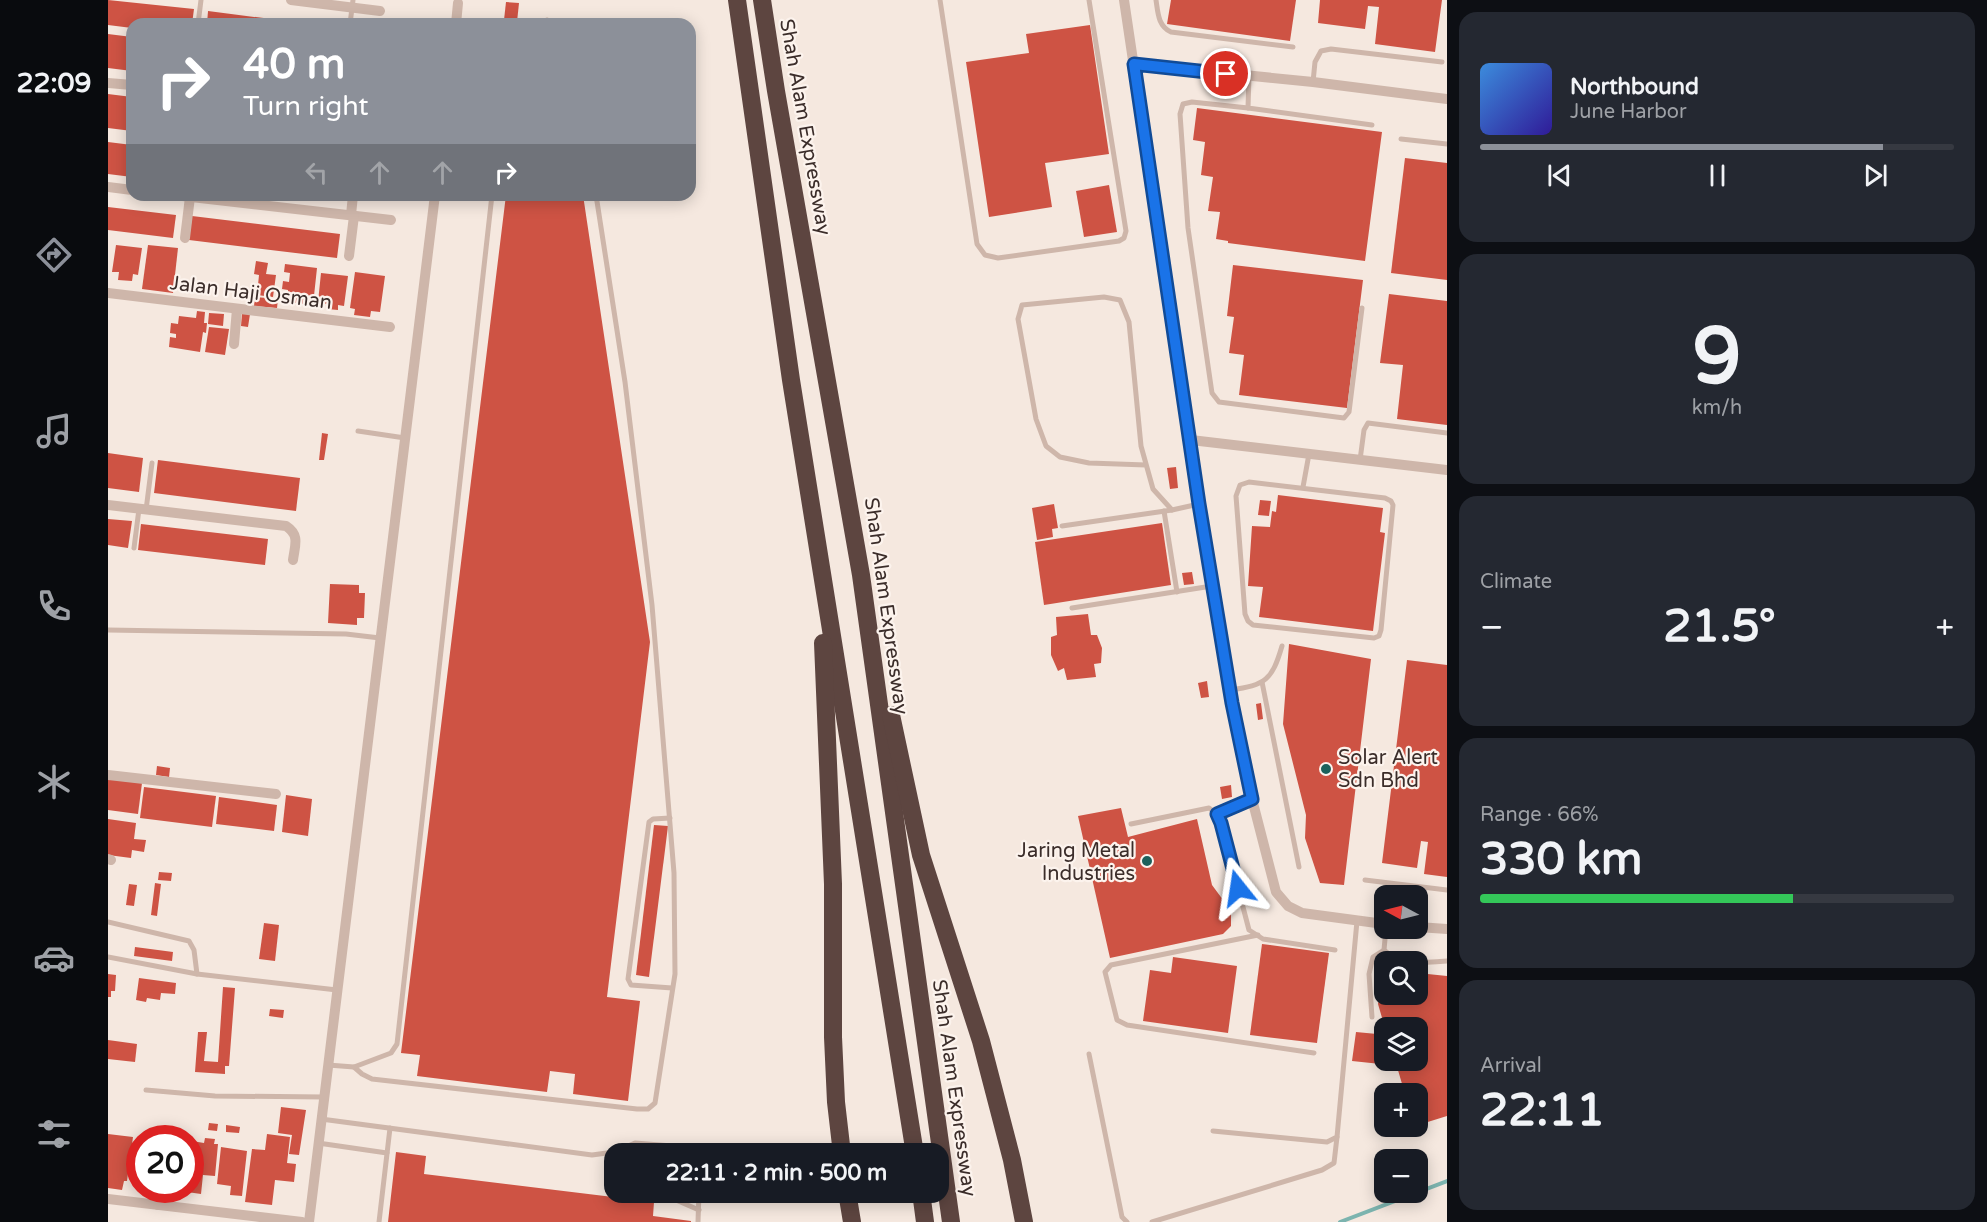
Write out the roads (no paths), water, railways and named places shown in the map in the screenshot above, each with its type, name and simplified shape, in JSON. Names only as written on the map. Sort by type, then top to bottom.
[{"type":"highway","points":[[737,0],[791,381],[913,1143]]},
{"type":"highway","name":"Shah Alam Expressway","points":[[762,0],[861,575],[951,1222]]},
{"type":"highway","points":[[817,544],[833,884],[833,1037],[841,1143]]},
{"type":"highway","points":[[861,575],[921,855],[981,1041],[1012,1160],[1024,1222]]},
{"type":"highway","points":[[849,1203],[852,1222]]},
{"type":"highway","points":[[922,1203],[925,1222]]},
{"type":"street","points":[[291,0],[353,4],[380,11]]},
{"type":"street","points":[[1124,0],[1212,586],[1252,799],[1276,892],[1288,906],[1302,913],[1374,924]]},
{"type":"street","points":[[457,18],[458,3]]},
{"type":"street","points":[[1134,64],[1313,82],[1447,99]]},
{"type":"street","points":[[108,83],[126,85]]},
{"type":"street","points":[[108,187],[126,189]]},
{"type":"street","points":[[184,238],[189,201]]},
{"type":"street","points":[[224,201],[391,220]]},
{"type":"street","points":[[349,256],[353,201]]},
{"type":"street","points":[[309,1222],[434,201]]},
{"type":"street","name":"Jalan Haji Osman","points":[[108,293],[390,327]]},
{"type":"street","points":[[234,344],[237,309]]},
{"type":"street","points":[[1191,440],[1447,470]]},
{"type":"street","points":[[108,505],[286,526],[296,535],[293,561]]},
{"type":"street","points":[[108,775],[276,794]]},
{"type":"street","points":[[1428,928],[1447,929]]},
{"type":"street","points":[[108,1199],[158,1205],[211,1217],[302,1222]]},
{"type":"lane","points":[[199,18],[201,0]]},
{"type":"lane","points":[[940,0],[977,244],[985,255],[998,258],[1119,241],[1124,238],[1126,231],[1089,0]]},
{"type":"lane","points":[[1156,0],[1159,20],[1164,29],[1171,32],[1293,47]]},
{"type":"lane","points":[[1313,82],[1316,62],[1321,51],[1331,49],[1442,62]]},
{"type":"lane","points":[[1248,108],[1249,76]]},
{"type":"lane","points":[[1362,308],[1349,412],[1344,418],[1219,402],[1212,393],[1188,228],[1180,114],[1183,104],[1192,102],[1372,125]]},
{"type":"lane","points":[[1401,139],[1447,144]]},
{"type":"lane","points":[[328,1065],[354,1067],[391,1053],[397,1044],[491,201]]},
{"type":"lane","points":[[354,1067],[372,1079],[637,1109],[648,1109],[655,1103],[675,974],[674,873],[652,605],[625,382],[597,201]]},
{"type":"lane","points":[[1146,465],[1089,463],[1060,457],[1046,446],[1036,419],[1018,319],[1022,305],[1104,297],[1120,300],[1129,322],[1141,446],[1153,489],[1172,510]]},
{"type":"lane","points":[[1360,460],[1364,430],[1368,423],[1447,433]]},
{"type":"lane","points":[[358,431],[405,438]]},
{"type":"lane","points":[[1303,487],[1309,454]]},
{"type":"lane","points":[[134,548],[152,463]]},
{"type":"lane","points":[[1249,482],[1303,487],[1385,498],[1391,501],[1393,505],[1379,636],[1374,638],[1253,625],[1248,621],[1245,614],[1236,496],[1240,485],[1249,482]]},
{"type":"lane","points":[[1062,526],[1199,504]]},
{"type":"lane","points":[[1164,511],[1177,592]]},
{"type":"lane","points":[[1072,608],[1212,586]]},
{"type":"lane","points":[[108,630],[346,634],[380,638]]},
{"type":"lane","points":[[1230,690],[1253,687],[1262,682],[1275,669],[1282,646]]},
{"type":"lane","points":[[1262,682],[1299,867]]},
{"type":"lane","points":[[1217,814],[1252,799]]},
{"type":"lane","points":[[1131,824],[1209,808],[1217,814],[1221,823],[1249,930],[1263,939],[1335,950]]},
{"type":"lane","points":[[670,818],[653,819],[649,822],[628,980],[631,985],[672,988]]},
{"type":"lane","points":[[1365,880],[1447,890]]},
{"type":"lane","points":[[1152,1222],[1322,1170],[1334,1164],[1357,921]]},
{"type":"lane","points":[[108,922],[189,941],[194,950],[197,974]]},
{"type":"lane","points":[[1258,935],[1111,965],[1105,972],[1117,1020],[1127,1025],[1314,1053]]},
{"type":"lane","points":[[1384,939],[1384,950],[1390,957],[1427,963],[1447,961]]},
{"type":"lane","points":[[1372,1017],[1370,974],[1373,957],[1384,950]]},
{"type":"lane","points":[[108,957],[197,974],[337,990]]},
{"type":"lane","points":[[1089,1054],[1122,1217],[1126,1222]]},
{"type":"lane","points":[[146,1090],[215,1096],[324,1097]]},
{"type":"lane","points":[[321,1119],[592,1155],[604,1153]]},
{"type":"lane","points":[[379,1222],[390,1128]]},
{"type":"lane","points":[[1213,1131],[1327,1142],[1337,1137]]},
{"type":"lane","points":[[318,1143],[387,1153]]},
{"type":"lane","points":[[683,1203],[699,1210]]},
{"type":"lane","points":[[698,1222],[699,1203]]},
{"type":"waterway","points":[[1340,1222],[1447,1181]]},
{"type":"place","name":"Solar Alert Sdn Bhd","points":[[1326,769]]},
{"type":"place","name":"Jaring Metal Industries","points":[[1147,861]]}]
